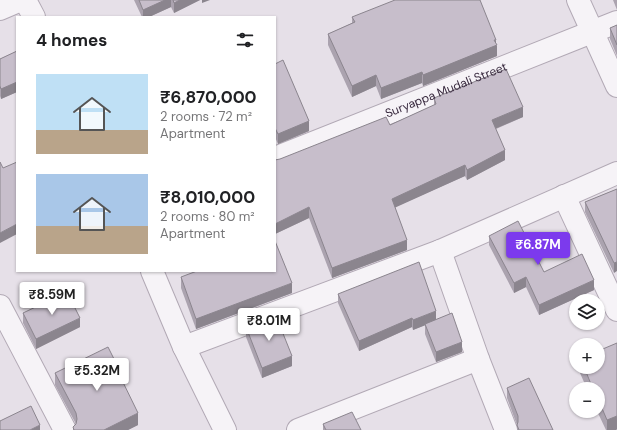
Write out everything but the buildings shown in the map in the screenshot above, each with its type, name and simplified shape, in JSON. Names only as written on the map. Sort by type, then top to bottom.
[{"type":"street","points":[[0,8],[21,0]]},
{"type":"street","points":[[26,0],[34,16]]},
{"type":"street","points":[[578,0],[617,86]]},
{"type":"street","name":"Suryappa Mudali Street","points":[[276,158],[593,33],[617,22]]},
{"type":"street","points":[[184,347],[440,251],[617,173]]},
{"type":"street","points":[[564,196],[617,310]]},
{"type":"street","points":[[440,251],[478,359],[506,430]]},
{"type":"street","points":[[152,272],[184,347],[225,430]]},
{"type":"street","points":[[0,306],[65,430]]},
{"type":"street","points":[[298,430],[478,359]]}]
